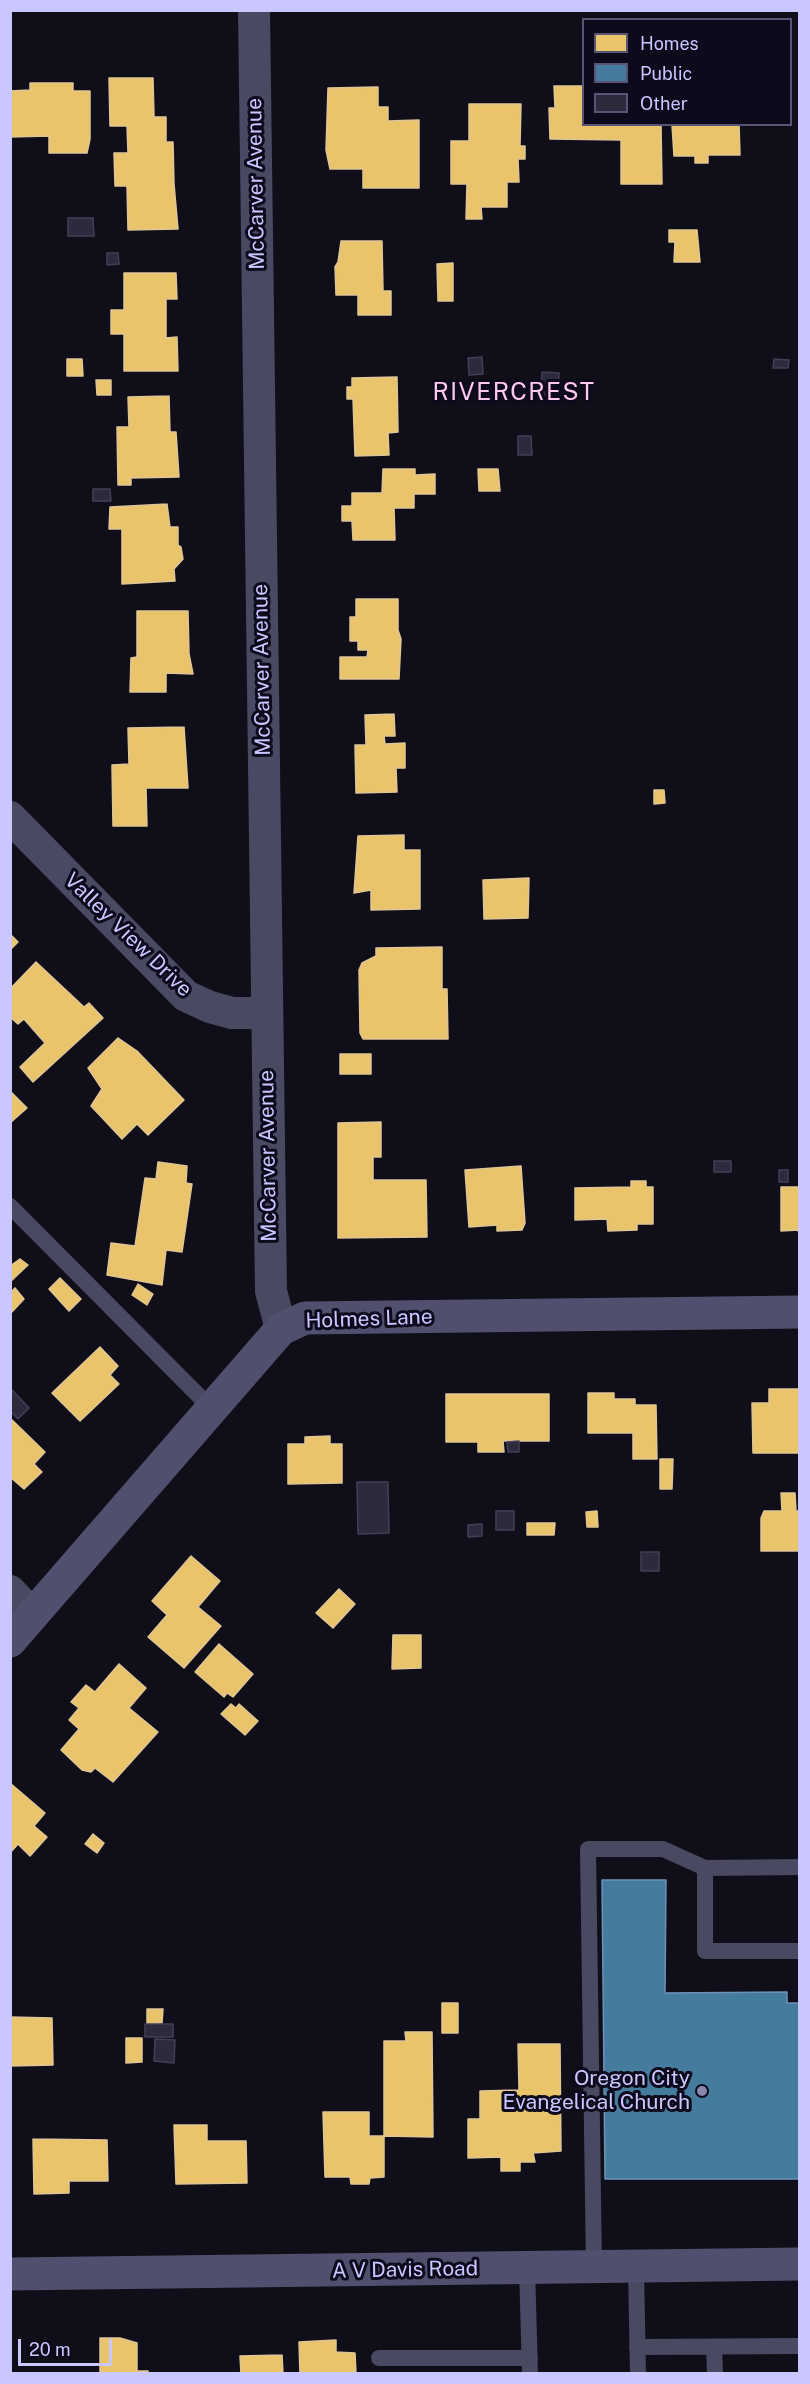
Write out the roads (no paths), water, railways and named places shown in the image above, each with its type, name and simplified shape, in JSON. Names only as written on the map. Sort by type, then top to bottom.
[{"type":"street","name":"McCarver Avenue","points":[[254,10],[271,1291],[281,1329]]},
{"type":"street","name":"Valley View Drive","points":[[10,817],[186,996],[210,1008],[232,1013],[266,1013]]},
{"type":"street","name":"Holmes Lane","points":[[10,1641],[281,1329],[305,1318],[800,1312]]},
{"type":"street","points":[[10,1591],[33,1615]]},
{"type":"street","name":"A V Davis Road","points":[[10,2274],[636,2268],[800,2264]]},
{"type":"lane","points":[[10,1206],[211,1408]]},
{"type":"lane","points":[[594,2268],[588,1849],[663,1849],[705,1868],[800,1867]]},
{"type":"lane","points":[[705,1868],[705,1952],[800,1951]]},
{"type":"lane","points":[[379,2358],[530,2366],[527,2268]]},
{"type":"lane","points":[[636,2268],[638,2373]]},
{"type":"lane","points":[[637,2347],[800,2346]]},
{"type":"lane","points":[[714,2347],[715,2373]]},
{"type":"place","name":"Oregon City Evangelical Church","points":[[702,2091]]},
{"type":"district","name":"RIVERCREST","points":[[514,393]]}]
